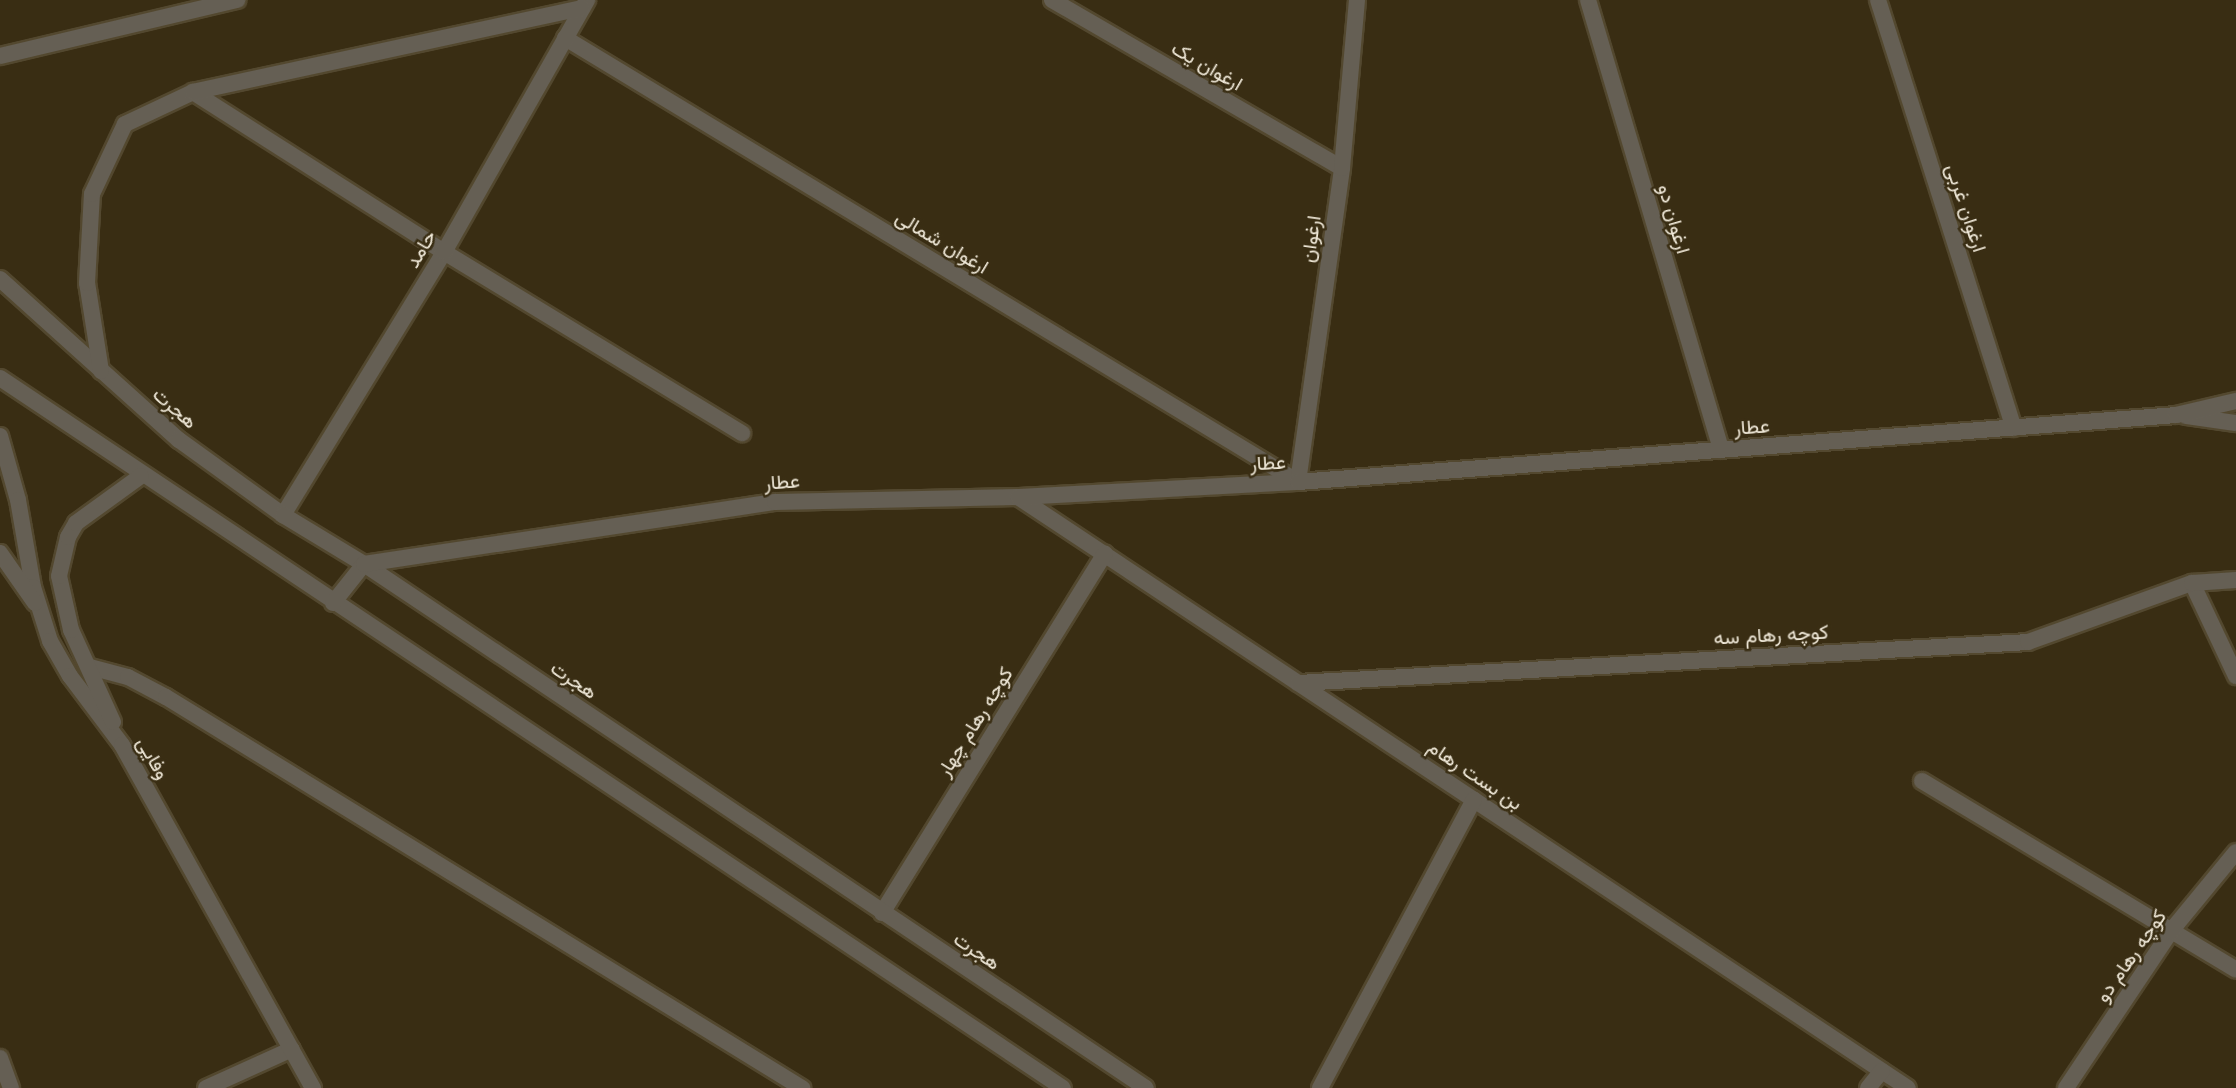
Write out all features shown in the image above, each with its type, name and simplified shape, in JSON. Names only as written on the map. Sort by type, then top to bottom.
[{"type":"street","points":[[0,56],[237,0]]},
{"type":"street","name":"ارغوان یک","points":[[1052,0],[1342,168]]},
{"type":"street","name":"ارغوان","points":[[1298,482],[1342,168],[1357,0]]},
{"type":"street","name":"ارغوان دو","points":[[1588,0],[1721,450]]},
{"type":"street","name":"ارغوان غربی","points":[[1878,0],[2014,428]]},
{"type":"street","points":[[101,371],[87,283],[92,194],[125,124],[193,92],[584,4]]},
{"type":"street","name":"حامد","points":[[283,515],[444,252],[584,4]]},
{"type":"street","name":"ارغوان شمالی","points":[[565,38],[1298,482]]},
{"type":"street","points":[[193,92],[444,252],[742,433]]},
{"type":"street","name":"هجرت","points":[[0,279],[179,440],[283,515],[364,564],[1146,1088]]},
{"type":"street","points":[[0,378],[141,476],[1063,1088]]},
{"type":"street","points":[[2176,415],[2236,390]]},
{"type":"street","name":"عطار","points":[[364,564],[775,502],[1018,497],[1298,482],[2176,415],[2236,401]]},
{"type":"street","name":"عطار","points":[[2176,415],[2236,423]]},
{"type":"street","name":"وفایی","points":[[0,436],[39,608],[50,642],[70,676],[122,745],[313,1088]]},
{"type":"street","points":[[122,745],[62,602],[62,558],[76,523],[141,476]]},
{"type":"street","name":"بن بست رهام","points":[[1018,497],[1908,1088]]},
{"type":"street","points":[[0,553],[11,575],[39,608]]},
{"type":"street","name":"کوچه رهام چهار","points":[[882,913],[1105,554]]},
{"type":"street","points":[[333,603],[364,564]]},
{"type":"street","name":"کوچه رهام سه","points":[[1298,683],[2028,642],[2192,584],[2236,580]]},
{"type":"street","points":[[2192,584],[2236,676]]},
{"type":"street","points":[[90,667],[128,677],[166,697],[802,1088]]},
{"type":"street","points":[[1922,781],[2236,970]]},
{"type":"street","points":[[1320,1088],[1474,800]]},
{"type":"street","name":"کوچه رهام دو","points":[[2066,1088],[2171,932],[2236,852]]},
{"type":"street","points":[[207,1088],[292,1049]]},
{"type":"street","points":[[0,1058],[12,1088]]},
{"type":"street","points":[[1868,1088],[1882,1071]]}]
